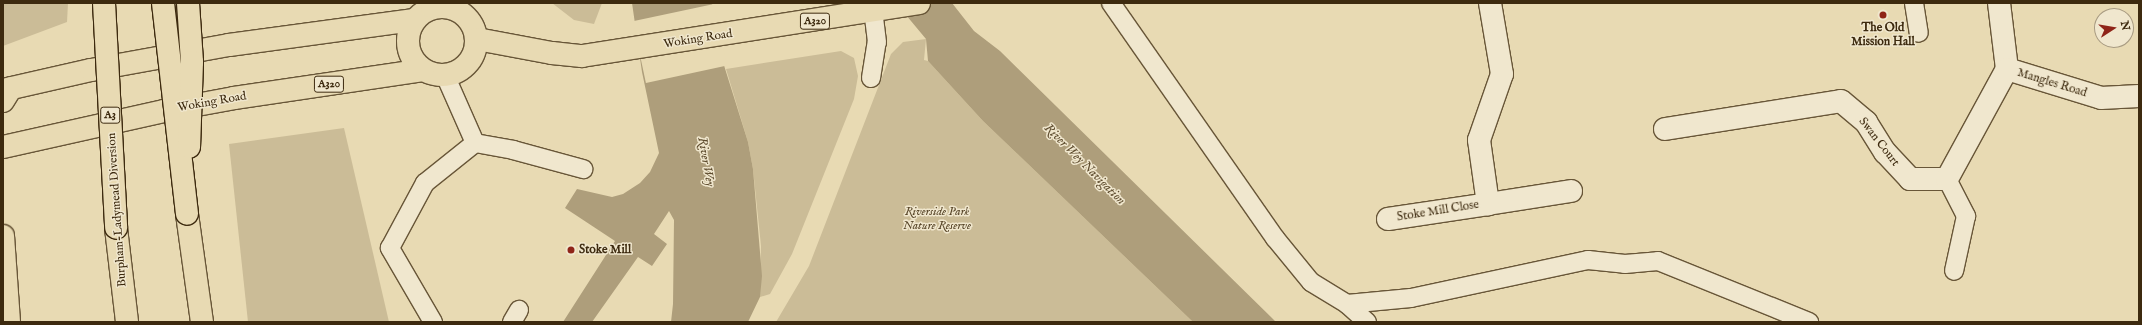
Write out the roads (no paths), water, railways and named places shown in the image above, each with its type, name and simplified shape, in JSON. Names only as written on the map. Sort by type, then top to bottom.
[{"type":"main road","name":"Burpham-Ladymead Diversion","points":[[104,3],[116,228],[127,322]]},
{"type":"main road","points":[[163,3],[187,214],[202,322]]},
{"type":"main road","points":[[187,214],[192,62],[188,3]]},
{"type":"main road","name":"Woking Road","points":[[477,39],[552,53],[582,56],[616,52],[919,3]]},
{"type":"main road","points":[[423,70],[414,62],[407,41],[408,30],[414,20],[434,5],[452,8],[462,12],[469,19],[477,39],[471,59],[465,67],[445,75]]},
{"type":"main road","points":[[6,93],[91,70],[229,45],[414,20]]},
{"type":"main road","name":"Woking Road","points":[[3,148],[218,101],[423,70]]},
{"type":"main road","name":"A320","points":[[423,70],[445,75]]},
{"type":"main road","points":[[3,236],[9,322]]},
{"type":"street","name":"Stoke Mill Close","points":[[1488,204],[1479,140],[1502,74],[1490,3]]},
{"type":"street","name":"Mangles Road","points":[[1999,3],[2007,69],[2101,98],[2139,96]]},
{"type":"street","points":[[1947,178],[2007,69]]},
{"type":"street","name":"Swan Court","points":[[1665,129],[1841,101],[1866,122],[1885,152],[1910,179],[1947,178]]},
{"type":"street","name":"Stoke Mill Close","points":[[1388,219],[1571,191]]},
{"type":"lane","points":[[1111,3],[1276,238],[1311,282],[1347,304],[1367,322]]},
{"type":"lane","points":[[1914,3],[1919,33]]},
{"type":"lane","points":[[871,78],[877,42],[880,9]]},
{"type":"lane","points":[[445,75],[475,144]]},
{"type":"lane","points":[[433,322],[390,248],[425,183],[475,144],[512,150],[583,169]]},
{"type":"lane","points":[[1947,178],[1966,216],[1954,271]]},
{"type":"lane","points":[[1347,304],[1411,298],[1588,260],[1625,264],[1658,261],[1809,322]]},
{"type":"water","name":"River Wey","points":[[632,3],[712,3],[722,59],[748,142],[753,169],[762,276],[760,297],[748,322],[671,322],[673,304],[674,220],[669,211],[654,234],[667,244],[652,266],[638,257],[592,322],[563,322],[615,241],[565,208],[577,189],[612,197],[623,194],[640,183],[650,172],[659,153],[642,72]]},
{"type":"water","name":"River Wey Navigation","points":[[896,3],[952,3],[974,31],[1000,51],[1276,322],[1193,322],[983,121],[928,61],[926,39]]},
{"type":"place","name":"The Old Mission Hall","points":[[1883,15]]},
{"type":"place","name":"Stoke Mill","points":[[571,250]]},
{"type":"park label","name":"Riverside Park Nature Reserve","points":[[937,219]]}]
